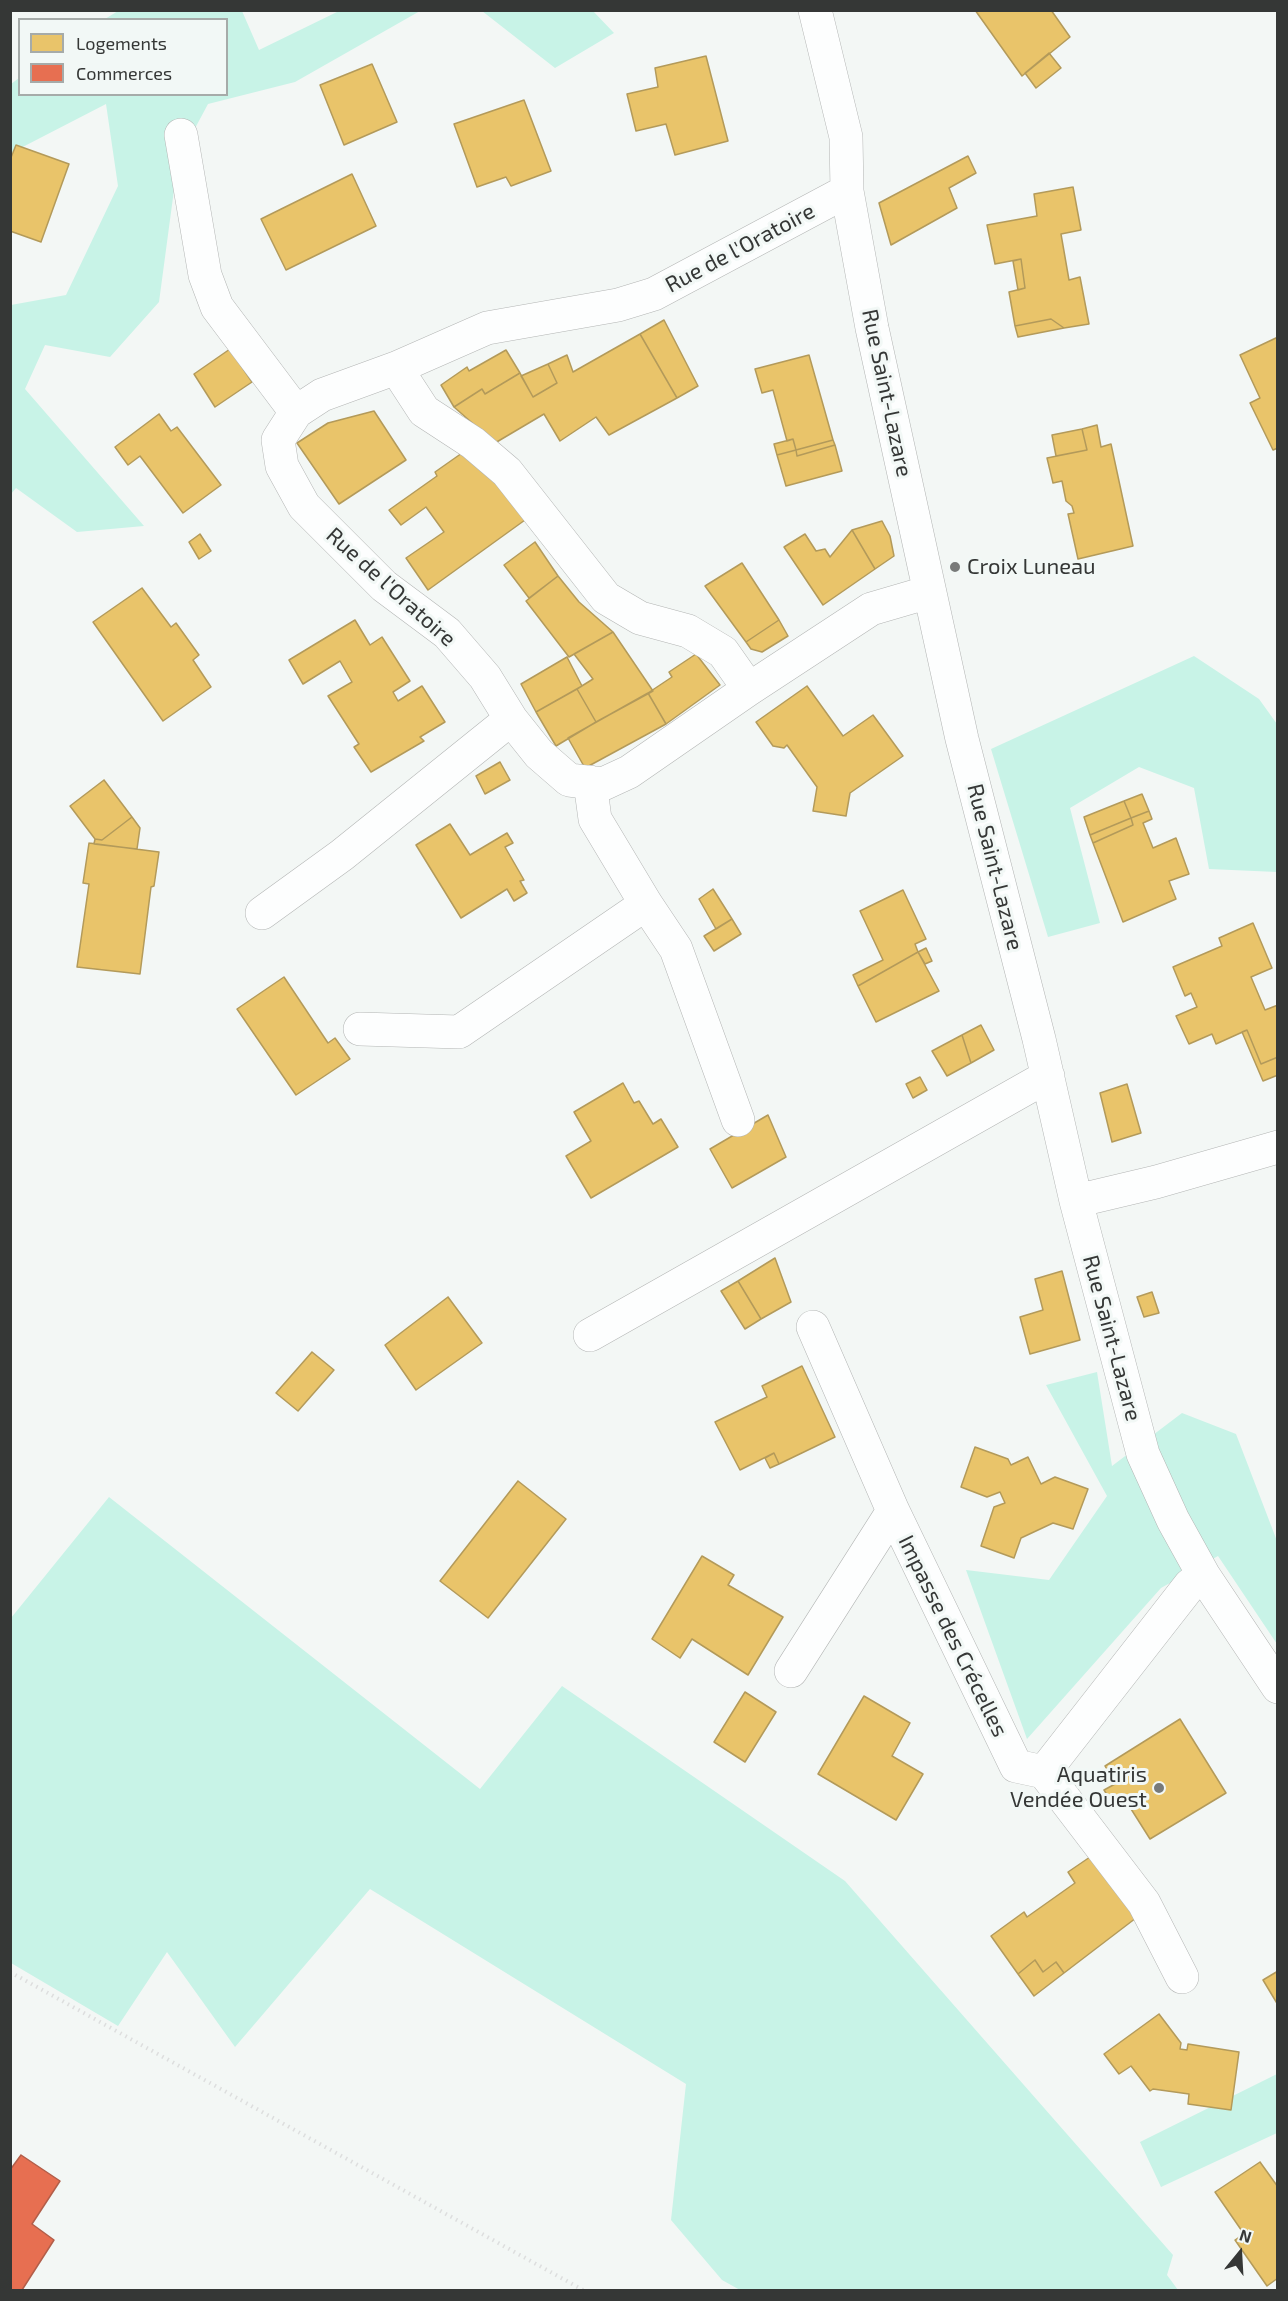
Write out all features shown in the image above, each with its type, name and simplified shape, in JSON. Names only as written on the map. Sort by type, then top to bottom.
[{"type":"street","name":"Rue Saint-Lazare","points":[[815,10],[846,137],[848,191],[872,328],[962,739],[1048,1076],[1076,1201],[1143,1454],[1173,1520],[1204,1576],[1278,1688]]},
{"type":"street","points":[[181,135],[205,275],[217,307],[296,412]]},
{"type":"street","name":"Rue de l'Oratoire","points":[[848,191],[654,294],[618,305],[487,328],[396,368],[322,395],[296,412],[278,440],[282,466],[304,506],[384,586],[447,633],[486,677],[511,719],[539,754],[569,780],[603,784],[629,772],[748,689],[871,609],[929,591]]},
{"type":"street","points":[[396,368],[424,411],[473,443],[507,472],[606,598],[640,618],[688,631],[723,652],[748,689]]},
{"type":"street","points":[[262,913],[342,855],[511,719]]},
{"type":"street","points":[[590,782],[595,819],[645,904],[676,950],[738,1120]]},
{"type":"street","points":[[360,1029],[459,1032],[645,904]]},
{"type":"street","points":[[590,1335],[1048,1076]]},
{"type":"street","points":[[1076,1201],[1156,1182],[1278,1147]]},
{"type":"street","points":[[791,1671],[893,1511],[813,1327]]},
{"type":"street","name":"Impasse des Crécelles","points":[[893,1511],[1016,1766],[1044,1772]]},
{"type":"street","points":[[1182,1977],[1144,1903],[1044,1772],[1190,1586],[1204,1576]]},
{"type":"path","points":[[10,1972],[583,2290]]},
{"type":"green space","points":[[118,11],[242,11],[259,50],[339,11],[420,11],[295,82],[208,104],[178,160],[159,302],[110,357],[45,345],[25,389],[144,526],[77,532],[16,488],[11,494],[11,305],[66,295],[118,186],[106,104],[11,153],[11,84],[18,79],[18,96],[228,96],[228,18],[107,18]]},
{"type":"green space","points":[[482,11],[593,11],[614,33],[555,68]]},
{"type":"green space","points":[[1194,656],[1259,699],[1277,724],[1277,872],[1209,869],[1194,788],[1139,767],[1070,808],[1100,923],[1048,937],[991,749]]},
{"type":"green space","points":[[1097,1372],[1112,1466],[1182,1413],[1236,1434],[1277,1541],[1277,1644],[1218,1556],[1161,1588],[1027,1739],[966,1570],[1049,1580],[1107,1496],[1046,1385]]},
{"type":"green space","points":[[109,1497],[480,1789],[562,1686],[845,1881],[1173,2255],[1167,2275],[1178,2290],[740,2290],[722,2280],[671,2220],[686,2084],[370,1889],[235,2047],[167,1952],[118,2026],[11,1963],[11,1618]]},
{"type":"green space","points":[[1277,2074],[1277,2133],[1161,2187],[1140,2142]]},
{"type":"building: Logements","points":[[975,10],[1051,10],[1070,37],[1022,76]]},
{"type":"building: Logements","points":[[1049,53],[1061,68],[1036,88],[1025,73]]},
{"type":"building: Logements","points":[[706,56],[728,141],[675,155],[666,124],[636,131],[627,94],[658,87],[655,68]]},
{"type":"building: Logements","points":[[372,64],[397,122],[344,145],[320,85]]},
{"type":"building: Logements","points":[[524,100],[551,171],[511,186],[506,177],[477,187],[454,124]]},
{"type":"building: Logements","points":[[16,145],[69,164],[41,242],[10,231],[10,160]]},
{"type":"building: Logements","points":[[968,156],[976,173],[949,188],[957,208],[891,245],[879,203]]},
{"type":"building: Logements","points":[[352,174],[376,226],[286,270],[261,219]]},
{"type":"building: Logements","points":[[1073,187],[1081,230],[1061,234],[1069,280],[1080,277],[1089,324],[1064,328],[1051,319],[1015,326],[1009,292],[1025,288],[1021,259],[995,264],[987,225],[1037,216],[1034,194]]},
{"type":"building: Logements","points":[[1021,259],[1025,288],[1018,290],[1013,261]]},
{"type":"building: Logements","points":[[1051,319],[1064,328],[1018,337],[1015,326]]},
{"type":"building: Logements","points":[[664,320],[698,386],[677,398],[640,334]]},
{"type":"building: Logements","points":[[640,334],[677,398],[609,435],[596,417],[560,441],[544,414],[495,443],[454,407],[482,389],[485,394],[520,373],[533,397],[557,383],[548,364],[567,355],[573,372]]},
{"type":"building: Logements","points":[[1278,337],[1278,448],[1273,450],[1250,403],[1260,398],[1240,355]]},
{"type":"building: Logements","points":[[230,349],[252,382],[215,407],[194,374]]},
{"type":"building: Logements","points":[[506,350],[520,373],[485,394],[482,389],[454,407],[441,385],[467,367],[469,371]]},
{"type":"building: Logements","points":[[809,355],[833,440],[796,450],[793,439],[787,441],[773,390],[762,393],[755,369]]},
{"type":"building: Logements","points":[[548,364],[557,383],[533,397],[521,376]]},
{"type":"building: Logements","points":[[374,411],[406,460],[339,504],[297,443],[328,423]]},
{"type":"building: Logements","points":[[159,414],[171,431],[177,427],[221,485],[183,513],[140,456],[128,465],[115,447]]},
{"type":"building: Logements","points":[[1097,425],[1101,447],[1111,444],[1133,546],[1078,559],[1068,514],[1074,513],[1072,506],[1066,501],[1062,481],[1053,483],[1047,458],[1087,450],[1082,429]]},
{"type":"building: Logements","points":[[1082,429],[1087,450],[1056,456],[1052,435]]},
{"type":"building: Logements","points":[[793,439],[796,450],[777,455],[774,444]]},
{"type":"building: Logements","points":[[833,440],[835,445],[797,456],[796,450]]},
{"type":"building: Logements","points":[[835,445],[842,471],[786,486],[777,455],[796,450],[797,456]]},
{"type":"building: Logements","points":[[472,446],[525,520],[428,590],[406,558],[444,532],[426,507],[401,525],[389,510],[437,476],[435,472]]},
{"type":"building: Logements","points":[[882,521],[890,536],[894,556],[875,569],[852,530]]},
{"type":"building: Logements","points":[[852,530],[875,569],[823,605],[784,547],[805,534],[816,551],[825,549],[830,557]]},
{"type":"building: Logements","points":[[200,534],[211,551],[199,559],[189,542]]},
{"type":"building: Logements","points":[[535,542],[558,576],[529,598],[504,565]]},
{"type":"building: Logements","points":[[742,563],[779,620],[746,642],[705,586]]},
{"type":"building: Logements","points":[[558,576],[579,602],[613,632],[569,657],[526,601]]},
{"type":"building: Logements","points":[[142,588],[171,627],[176,623],[199,655],[193,660],[211,687],[163,721],[93,622]]},
{"type":"building: Logements","points":[[355,620],[370,645],[382,637],[410,681],[393,692],[398,701],[422,686],[445,722],[420,737],[424,741],[371,772],[354,747],[359,744],[328,696],[352,682],[340,661],[303,684],[289,660]]},
{"type":"building: Logements","points":[[779,620],[788,636],[762,652],[751,649],[746,642]]},
{"type":"building: Logements","points":[[613,632],[653,691],[596,722],[577,689],[593,679],[574,654]]},
{"type":"building: Logements","points":[[696,654],[720,685],[666,724],[648,693],[672,677],[669,672]]},
{"type":"building: Logements","points":[[567,657],[582,686],[536,712],[521,684]]},
{"type":"building: Logements","points":[[807,686],[843,736],[873,715],[903,756],[850,793],[846,816],[813,811],[817,787],[787,745],[784,748],[773,746],[756,722]]},
{"type":"building: Logements","points":[[577,689],[596,722],[556,746],[536,712]]},
{"type":"building: Logements","points":[[648,693],[666,724],[585,768],[568,738]]},
{"type":"building: Logements","points":[[500,762],[510,780],[485,794],[476,776]]},
{"type":"building: Logements","points":[[104,780],[132,817],[102,840],[95,839],[70,806]]},
{"type":"building: Logements","points":[[1142,794],[1149,811],[1131,818],[1124,801]]},
{"type":"building: Logements","points":[[1124,801],[1131,818],[1090,835],[1084,817]]},
{"type":"building: Logements","points":[[1149,811],[1152,819],[1143,823],[1153,848],[1176,838],[1189,874],[1169,881],[1176,899],[1123,922],[1093,843],[1133,825],[1131,818]]},
{"type":"building: Logements","points":[[132,817],[140,828],[137,849],[94,844],[95,839],[102,840]]},
{"type":"building: Logements","points":[[1131,818],[1133,825],[1093,843],[1090,835]]},
{"type":"building: Logements","points":[[450,824],[470,855],[507,833],[513,843],[505,847],[524,880],[520,881],[527,893],[514,901],[507,889],[461,918],[416,845]]},
{"type":"building: Logements","points":[[89,843],[159,852],[154,886],[151,887],[140,974],[77,967],[89,884],[83,883]]},
{"type":"building: Logements","points":[[713,889],[732,919],[716,929],[699,899]]},
{"type":"building: Logements","points":[[903,890],[926,939],[915,944],[918,952],[858,986],[853,975],[883,960],[860,911]]},
{"type":"building: Logements","points":[[732,919],[741,934],[714,951],[704,936]]},
{"type":"building: Logements","points":[[1253,923],[1272,968],[1251,977],[1265,1010],[1278,1005],[1278,1057],[1261,1064],[1247,1030],[1216,1044],[1212,1034],[1189,1044],[1176,1016],[1197,1007],[1191,993],[1185,996],[1173,967],[1222,946],[1219,938]]},
{"type":"building: Logements","points":[[926,948],[932,961],[925,964],[918,952]]},
{"type":"building: Logements","points":[[918,952],[939,991],[876,1022],[858,986]]},
{"type":"building: Logements","points":[[284,977],[328,1043],[335,1038],[350,1059],[296,1095],[237,1009]]},
{"type":"building: Logements","points":[[981,1025],[994,1050],[971,1063],[962,1035]]},
{"type":"building: Logements","points":[[1247,1030],[1261,1064],[1278,1057],[1278,1075],[1263,1081],[1242,1032]]},
{"type":"building: Logements","points":[[962,1035],[971,1063],[947,1076],[932,1051]]},
{"type":"building: Logements","points":[[920,1077],[927,1090],[913,1098],[906,1084]]},
{"type":"building: Logements","points":[[623,1083],[634,1103],[639,1101],[653,1124],[661,1119],[678,1147],[591,1198],[566,1156],[591,1141],[574,1112]]},
{"type":"building: Logements","points":[[1127,1084],[1141,1133],[1112,1142],[1100,1093]]},
{"type":"building: Logements","points":[[768,1115],[786,1157],[732,1188],[710,1149]]},
{"type":"building: Logements","points":[[775,1258],[791,1302],[761,1319],[738,1281]]},
{"type":"building: Logements","points":[[1062,1271],[1080,1340],[1030,1354],[1020,1317],[1043,1310],[1035,1279]]},
{"type":"building: Logements","points":[[738,1281],[761,1319],[745,1329],[721,1291]]},
{"type":"building: Logements","points":[[1152,1292],[1159,1313],[1144,1317],[1137,1297]]},
{"type":"building: Logements","points":[[448,1297],[482,1343],[416,1390],[385,1345]]},
{"type":"building: Logements","points":[[312,1352],[334,1370],[298,1411],[276,1393]]},
{"type":"building: Logements","points":[[802,1366],[835,1437],[779,1464],[774,1453],[740,1470],[715,1422],[767,1397],[762,1386]]},
{"type":"building: Logements","points":[[975,1447],[1008,1459],[1011,1465],[1028,1457],[1041,1484],[1055,1477],[1088,1489],[1073,1529],[1053,1523],[1021,1538],[1014,1558],[981,1546],[994,1507],[1005,1503],[1000,1492],[987,1497],[961,1487]]},
{"type":"building: Logements","points":[[774,1453],[779,1464],[770,1468],[765,1458]]},
{"type":"building: Logements","points":[[518,1481],[566,1519],[488,1618],[440,1581]]},
{"type":"building: Logements","points":[[702,1556],[734,1575],[728,1585],[783,1617],[748,1675],[692,1639],[680,1658],[652,1639]]},
{"type":"building: Logements","points":[[745,1692],[776,1712],[745,1762],[714,1742]]},
{"type":"building: Logements","points":[[864,1696],[910,1723],[892,1756],[923,1774],[896,1820],[818,1774]]},
{"type":"building: Logements","points":[[1180,1719],[1226,1793],[1150,1839],[1126,1801],[1115,1807],[1104,1790],[1115,1784],[1105,1766]]},
{"type":"building: Logements","points":[[1090,1857],[1136,1918],[1064,1973],[1056,1962],[1043,1972],[1035,1960],[1018,1974],[991,1936],[1024,1912],[1027,1917],[1075,1883],[1068,1872]]},
{"type":"building: Logements","points":[[1035,1960],[1043,1972],[1056,1962],[1064,1973],[1034,1996],[1018,1974]]},
{"type":"building: Logements","points":[[1278,1971],[1278,2005],[1263,1980]]},
{"type":"building: Logements","points":[[1159,2014],[1181,2043],[1180,2049],[1187,2050],[1188,2044],[1239,2052],[1231,2110],[1188,2104],[1189,2094],[1153,2089],[1150,2091],[1131,2066],[1119,2074],[1104,2054]]},
{"type":"building: Logements","points":[[1260,2162],[1278,2187],[1278,2278],[1267,2286],[1235,2240],[1244,2234],[1215,2192]]},
{"type":"building: Commerces","points":[[21,2155],[60,2181],[32,2224],[54,2240],[22,2290],[10,2290],[10,2170]]},
{"type":"place","name":"Croix Luneau","points":[[955,567]]},
{"type":"place","name":"Aquatiris Vendée Ouest","points":[[1159,1788]]}]
